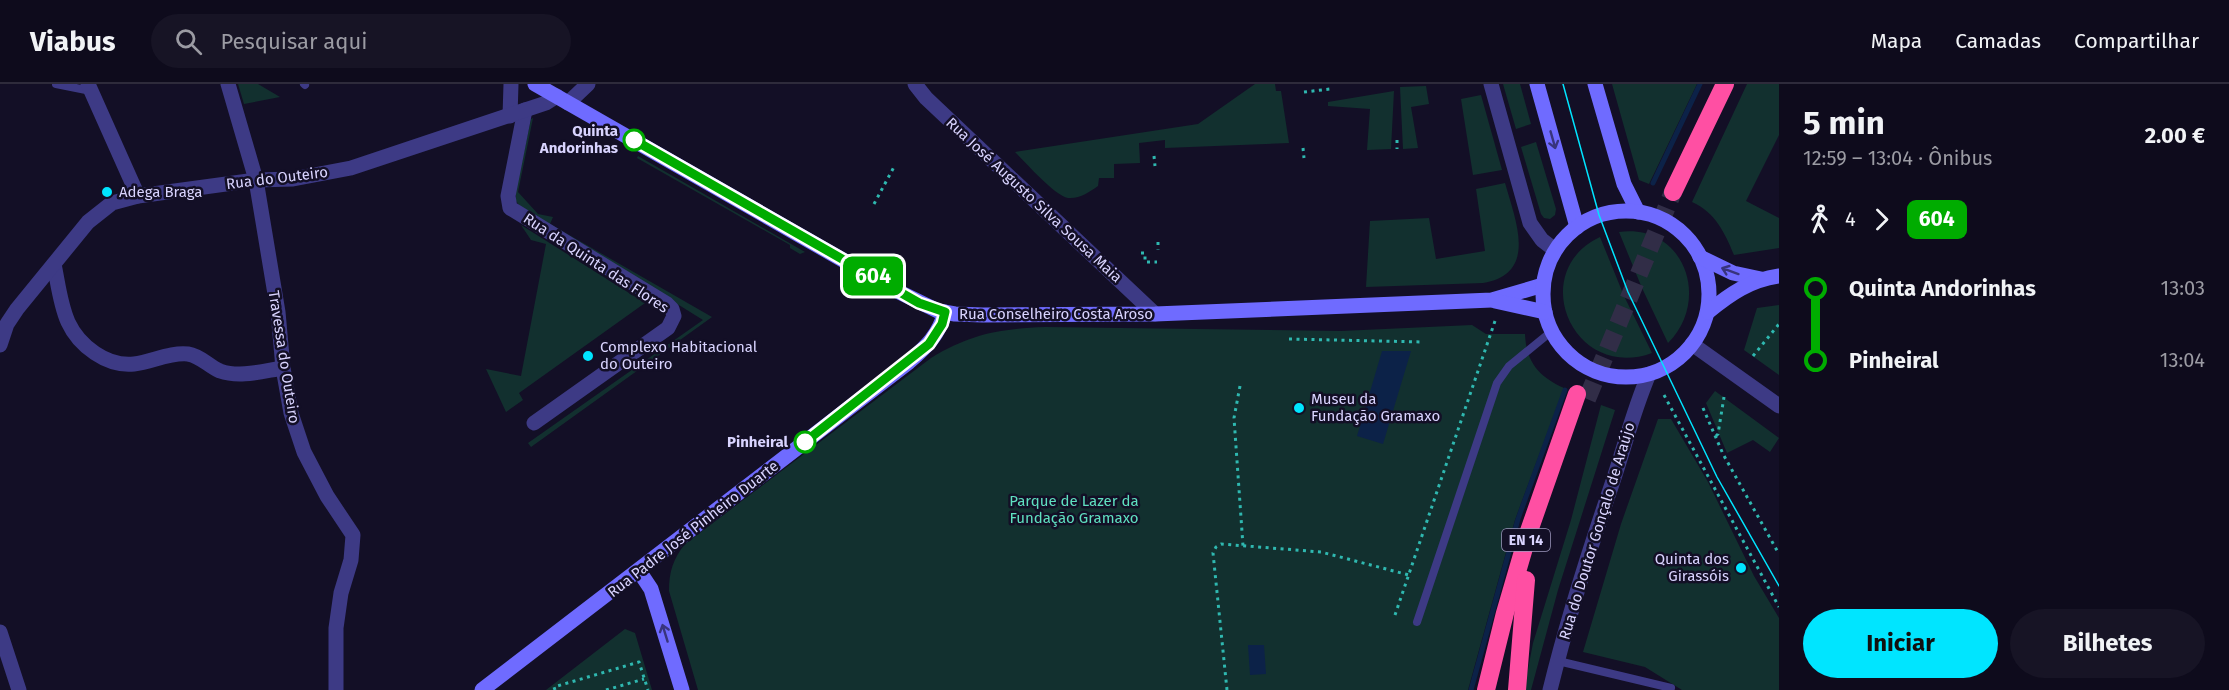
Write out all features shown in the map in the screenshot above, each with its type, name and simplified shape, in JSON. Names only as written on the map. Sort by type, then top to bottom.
[{"type":"highway","points":[[1714,84],[1668,190],[1725,84]]},
{"type":"highway","name":"EN 14","points":[[1486,690],[1529,531],[1582,396],[1526,580],[1496,690]]},
{"type":"highway","points":[[1517,690],[1526,580]]},
{"type":"main road","name":"Rua Conselheiro Costa Aroso","points":[[536,84],[905,295],[945,312],[983,315],[1155,314],[1492,300],[1543,285]]},
{"type":"main road","points":[[1537,84],[1577,227]]},
{"type":"main road","points":[[1595,84],[1624,184],[1638,212]]},
{"type":"main road","points":[[1638,212],[1662,219],[1683,232],[1704,265],[1709,288],[1708,312],[1692,344],[1671,363],[1649,374],[1627,377],[1599,374],[1574,360],[1563,349],[1552,331],[1545,312],[1543,285],[1547,267],[1556,250],[1566,236],[1577,227],[1587,220],[1607,213],[1638,212]]},
{"type":"main road","points":[[1700,257],[1733,273],[1761,279]]},
{"type":"main road","points":[[1708,312],[1744,286],[1761,279],[1779,276]]},
{"type":"main road","name":"Rua Conselheiro Costa Aroso","points":[[1492,300],[1545,312]]},
{"type":"main road","name":"Rua Padre José Pinheiro Duarte","points":[[482,690],[909,362],[933,340],[942,324],[945,312]]},
{"type":"main road","points":[[639,571],[651,589],[682,690]]},
{"type":"street","name":"Travessa do Outeiro","points":[[228,84],[256,180],[278,312],[283,368],[291,413],[304,452],[327,496],[353,535],[351,560],[341,593],[336,628],[336,690]]},
{"type":"street","points":[[510,116],[511,84]]},
{"type":"street","name":"Rua do Outeiro","points":[[0,345],[7,324],[54,264],[88,222],[112,203],[138,196],[256,180],[293,179],[351,168],[563,99],[588,84]]},
{"type":"street","name":"Rua José Augusto Silva Sousa Maia","points":[[915,84],[934,105],[1155,314]]},
{"type":"street","points":[[1491,84],[1530,223],[1542,240],[1556,250]]},
{"type":"street","points":[[90,88],[138,196]]},
{"type":"street","name":"Rua da Quinta das Flores","points":[[525,110],[508,205],[667,304],[674,316],[668,328],[534,423]]},
{"type":"street","points":[[54,264],[62,306],[68,323],[80,340],[97,355],[130,364],[190,354],[202,359],[208,366],[229,373],[242,374],[283,368]]},
{"type":"street","points":[[1692,344],[1779,406]]},
{"type":"street","name":"Rua do Doutor Gonçalo de Araújo","points":[[1551,690],[1574,600],[1625,439],[1649,374]]},
{"type":"street","points":[[0,633],[20,690]]},
{"type":"lane","points":[[56,84],[90,88]]},
{"type":"lane","points":[[1417,622],[1497,383],[1509,366],[1552,331]]},
{"type":"lane","points":[[1557,661],[1671,688]]},
{"type":"path","points":[[1304,92],[1330,89]]},
{"type":"path","points":[[1397,140],[1397,149]]},
{"type":"path","points":[[1303,148],[1304,158]]},
{"type":"path","points":[[1154,156],[1155,166]]},
{"type":"path","points":[[874,204],[895,165]]},
{"type":"path","points":[[1158,242],[1158,250]]},
{"type":"path","points":[[1141,253],[1145,253],[1145,262],[1157,262]]},
{"type":"path","points":[[1395,615],[1495,321]]},
{"type":"path","points":[[1753,356],[1779,324]]},
{"type":"path","points":[[1288,339],[1423,342]]},
{"type":"path","points":[[1240,386],[1234,418],[1243,546]]},
{"type":"path","points":[[1664,395],[1779,607]]},
{"type":"path","points":[[1716,436],[1724,398]]},
{"type":"path","points":[[1702,408],[1723,454],[1779,554]]},
{"type":"path","points":[[1227,690],[1213,553],[1216,547],[1221,544],[1321,552],[1409,575]]},
{"type":"path","points":[[555,690],[554,687],[639,662],[648,690]]},
{"type":"path","points":[[606,690],[644,679]]},
{"type":"green space","points":[[238,84],[258,84],[280,97],[244,104]]},
{"type":"green space","points":[[1255,84],[1275,84],[1276,91],[1281,91],[1289,143],[1165,148],[1165,140],[1139,143],[1140,163],[1114,164],[1114,178],[1099,178],[1098,186],[1084,195],[1072,198],[1062,196],[1055,191],[1015,152],[1198,124]]},
{"type":"green space","points":[[1503,84],[1520,84],[1531,124],[1516,129]]},
{"type":"green space","points":[[1612,84],[1697,84],[1649,184],[1639,180]]},
{"type":"green space","points":[[1747,84],[1779,84],[1779,135],[1746,201],[1779,218],[1779,248],[1734,255],[1723,231],[1713,217],[1692,202]]},
{"type":"green space","points":[[1426,86],[1429,104],[1411,107],[1418,148],[1403,149],[1400,87]]},
{"type":"green space","points":[[1394,91],[1391,149],[1367,150],[1370,109],[1328,106],[1328,102]]},
{"type":"green space","points":[[1481,95],[1502,170],[1473,175],[1461,99]]},
{"type":"green space","points":[[533,118],[518,192],[538,214],[553,217],[550,224],[712,317],[531,447],[528,443],[703,320],[520,206],[516,201],[516,190]]},
{"type":"green space","points":[[1536,142],[1556,209],[1555,215],[1550,219],[1544,218],[1541,214],[1521,147]]},
{"type":"green space","points":[[638,156],[805,252],[800,254],[790,248],[790,245],[637,158]]},
{"type":"green space","points":[[1505,183],[1514,213],[1519,243],[1517,257],[1511,269],[1500,278],[1483,283],[1366,287],[1370,221],[1429,218],[1436,259],[1485,251],[1476,189]]},
{"type":"green space","points":[[521,225],[645,303],[519,393],[523,400],[506,412],[486,369],[521,376],[546,244],[531,240]]},
{"type":"green space","points":[[1619,232],[1641,232],[1660,239],[1674,252],[1684,268],[1689,286],[1688,306],[1681,325],[1668,343],[1642,288]]},
{"type":"green space","points":[[1600,237],[1624,296],[1652,353],[1624,358],[1600,352],[1581,338],[1569,319],[1563,297],[1566,274],[1578,253]]},
{"type":"green space","points":[[1779,305],[1779,375],[1744,350],[1757,308]]},
{"type":"green space","name":"Parque de Lazer da Fundação Gramaxo","points":[[1472,325],[1486,334],[1525,334],[1528,353],[1536,367],[1548,379],[1564,388],[1515,520],[1468,690],[698,690],[669,591],[672,566],[685,544],[931,358],[959,343],[999,331],[1045,327],[1341,331]]},
{"type":"green space","points":[[1715,391],[1779,438],[1770,452],[1753,440],[1727,453],[1706,403]]},
{"type":"green space","points":[[1601,405],[1615,410],[1558,590],[1531,690],[1524,690],[1533,643],[1571,520]]},
{"type":"green space","points":[[1658,419],[1671,419],[1708,482],[1754,576],[1779,618],[1779,690],[1682,690],[1645,667],[1583,652],[1621,524]]},
{"type":"green space","points":[[625,629],[635,633],[652,690],[546,690]]},
{"type":"water","points":[[1382,351],[1411,351],[1383,444],[1357,436]]},
{"type":"water","points":[[1248,645],[1264,645],[1266,674],[1250,675]]},
{"type":"waterway","points":[[1653,183],[1700,84]]},
{"type":"waterway","points":[[1471,690],[1518,519],[1565,390]]},
{"type":"tunnel","points":[[1587,399],[1673,192]]},
{"type":"tram line","points":[[1563,84],[1599,215],[1628,292],[1717,477],[1779,586]]},
{"type":"bus line","name":"604","points":[[634,140],[919,303],[945,312],[942,324],[929,344],[805,442]]},
{"type":"place","name":"Quinta Andorinhas","points":[[634,140]]},
{"type":"place","name":"Adega Braga","points":[[107,192]]},
{"type":"place","name":"Complexo Habitacional do Outeiro","points":[[588,356]]},
{"type":"place","name":"Museu da Fundação Gramaxo","points":[[1299,408]]},
{"type":"place","name":"Pinheiral","points":[[805,442]]},
{"type":"place","name":"Quinta dos Girassóis","points":[[1741,568]]}]
